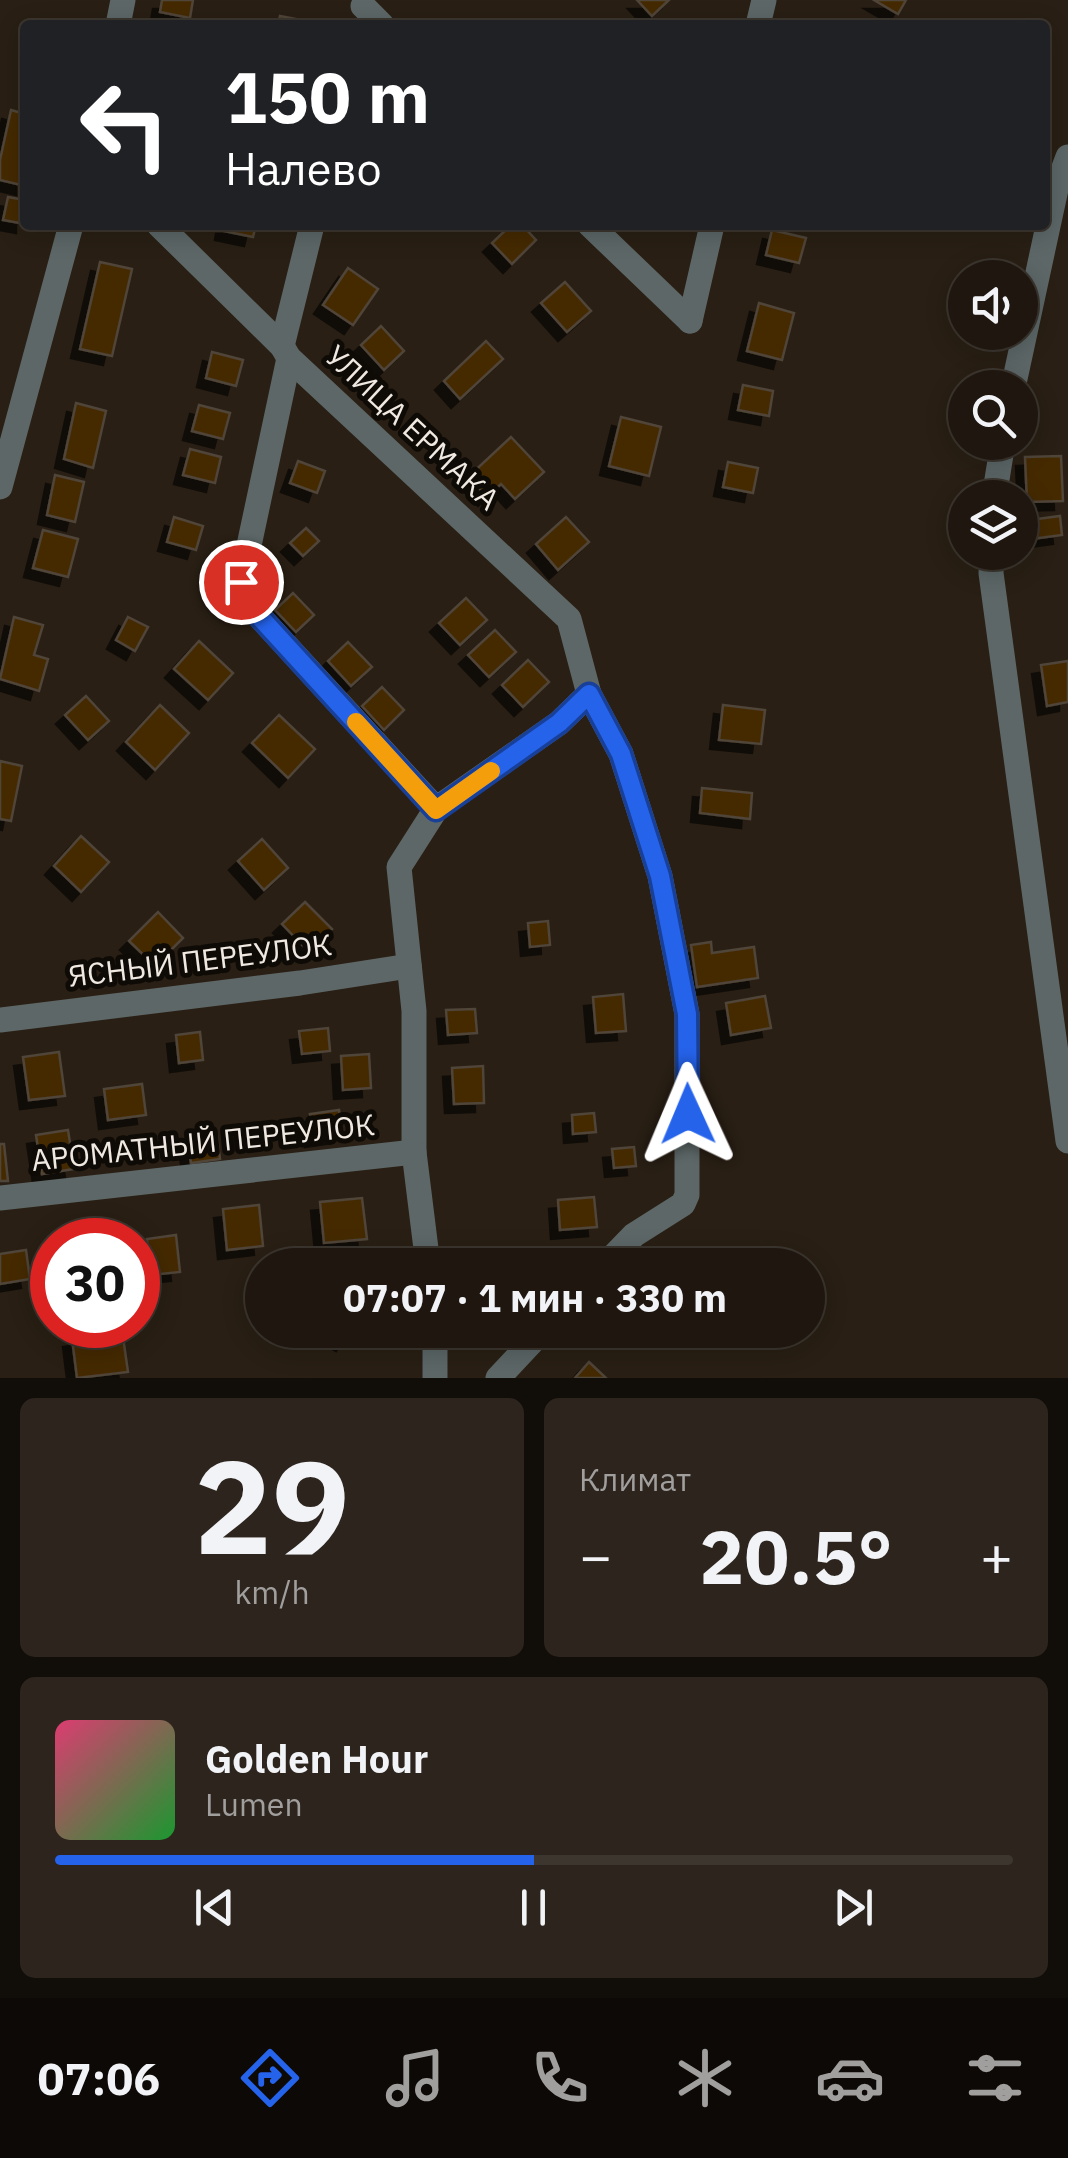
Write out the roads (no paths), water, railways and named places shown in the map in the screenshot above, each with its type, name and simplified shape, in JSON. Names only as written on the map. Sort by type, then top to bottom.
[{"type":"street","points":[[1050,217],[1068,157]]},
{"type":"street","points":[[0,488],[69,230]]},
{"type":"street","name":"УЛИЦА ЕРМАКА","points":[[164,230],[286,352],[569,619],[589,694],[621,754],[660,876],[687,1014],[688,1147],[683,1204],[634,1235],[621,1248]]},
{"type":"street","points":[[311,230],[241,582],[247,603],[436,810]]},
{"type":"street","points":[[595,230],[690,321],[711,230]]},
{"type":"street","points":[[1017,370],[1047,230]]},
{"type":"street","points":[[992,570],[1068,1141]]},
{"type":"street","points":[[426,1248],[414,1152],[414,1011],[399,867],[436,810],[559,723],[589,694]]},
{"type":"street","name":"ЯСНЫЙ ПЕРЕУЛОК","points":[[0,1020],[409,966]]},
{"type":"street","name":"АРОМАТНЫЙ ПЕРЕУЛОК","points":[[0,1198],[414,1152]]},
{"type":"street","points":[[435,1348],[435,1378]]},
{"type":"street","points":[[498,1378],[526,1348]]}]
